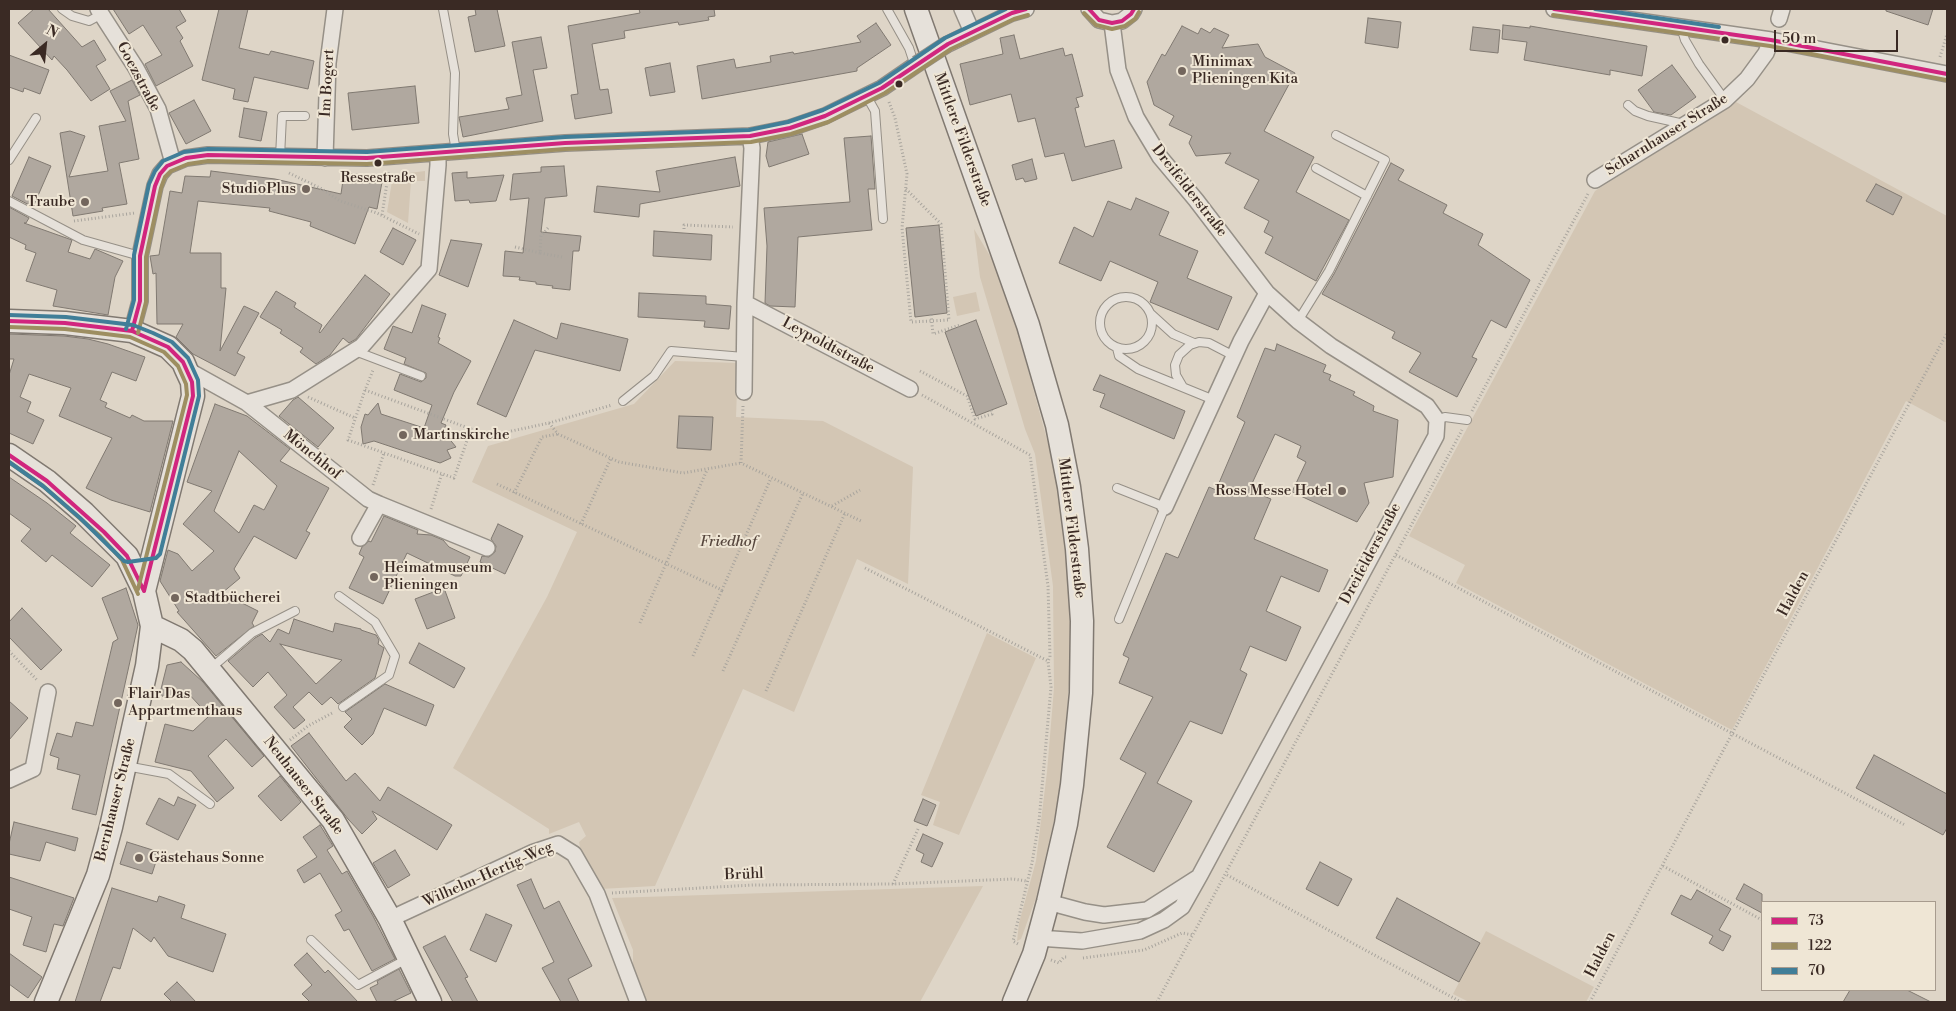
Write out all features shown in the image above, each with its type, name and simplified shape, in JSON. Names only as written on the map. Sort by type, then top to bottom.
[{"type":"main road","name":"Mittlere Filderstraße","points":[[916,9],[1028,324],[1057,425],[1069,487],[1077,549],[1082,621],[1081,693],[1072,785],[1066,824],[1048,902],[1032,960],[1014,1002]]},
{"type":"main road","points":[[9,321],[65,323],[132,331],[168,348],[183,362],[192,382],[193,396],[144,591]]},
{"type":"main road","points":[[9,456],[47,481],[84,513],[127,556],[144,591]]},
{"type":"main road","points":[[127,556],[154,552]]},
{"type":"main road","name":"Bernhauser Straße","points":[[46,1002],[98,875],[126,766],[148,666],[152,626],[144,591]]},
{"type":"main road","name":"Neuhauser Straße","points":[[152,626],[181,640],[193,650],[333,820],[390,919],[430,1002]]},
{"type":"street","name":"Im Bogert","points":[[325,158],[328,63],[335,9]]},
{"type":"street","points":[[962,9],[972,32]]},
{"type":"street","points":[[132,331],[140,301],[140,256],[155,186],[160,174],[167,166],[186,158],[208,155],[325,158],[391,157],[564,142],[750,136],[790,128],[825,116],[882,88],[946,45],[1012,13],[1026,9]]},
{"type":"street","points":[[1089,9],[1099,20],[1112,23],[1122,21],[1134,9]]},
{"type":"street","points":[[1554,9],[1771,40],[1947,74]]},
{"type":"street","name":"Goezstraße","points":[[100,11],[136,68],[158,109],[173,163]]},
{"type":"street","name":"Dreifelderstraße","points":[[1038,938],[1082,941],[1140,932],[1164,920],[1182,906],[1436,436],[1437,420],[1427,406],[1331,346],[1298,321],[1267,293],[1202,207],[1160,157],[1136,117],[1118,70],[1112,23]]},
{"type":"street","name":"Scharnhauser Straße","points":[[1596,180],[1726,100],[1747,79],[1766,53],[1771,40]]},
{"type":"street","points":[[744,392],[745,303],[752,148],[750,136]]},
{"type":"street","points":[[186,369],[247,403],[292,390],[362,346],[429,269],[438,153]]},
{"type":"street","points":[[1165,507],[1234,356],[1267,293]]},
{"type":"street","name":"Leypoldtstraße","points":[[745,303],[910,389]]},
{"type":"street","points":[[193,396],[221,388]]},
{"type":"street","name":"Mönchhof","points":[[247,403],[373,502],[487,548]]},
{"type":"street","points":[[360,538],[373,502]]},
{"type":"street","points":[[9,780],[33,769],[48,692]]},
{"type":"street","name":"Wilhelm-Hertig-Weg","points":[[390,919],[534,852],[558,844],[574,854],[597,894],[638,1002]]},
{"type":"street","name":"Dreifelderstraße","points":[[1048,902],[1085,912],[1104,914],[1147,910],[1200,875]]},
{"type":"lane","points":[[62,9],[72,16],[89,21],[100,11]]},
{"type":"lane","points":[[443,9],[455,73],[453,134],[456,151]]},
{"type":"lane","points":[[887,9],[909,48],[916,65]]},
{"type":"lane","points":[[1681,27],[1685,40],[1699,64],[1726,100]]},
{"type":"lane","points":[[866,95],[875,111],[883,219]]},
{"type":"lane","points":[[1628,105],[1635,111],[1648,116],[1686,125]]},
{"type":"lane","points":[[280,157],[282,116],[305,116]]},
{"type":"lane","points":[[9,160],[36,118]]},
{"type":"lane","points":[[1298,321],[1329,271],[1385,160],[1336,135]]},
{"type":"lane","points":[[1316,168],[1367,196]]},
{"type":"lane","points":[[9,201],[83,240],[140,256]]},
{"type":"lane","points":[[1151,314],[1152,329],[1145,342],[1131,349],[1118,348],[1108,342],[1100,330],[1100,320],[1106,306],[1118,298],[1134,298],[1143,302],[1151,314],[1173,334],[1194,343],[1209,343],[1234,356]]},
{"type":"lane","points":[[1184,388],[1176,375],[1175,365],[1182,351],[1194,343]]},
{"type":"lane","points":[[1118,348],[1119,356],[1138,369],[1214,400]]},
{"type":"lane","points":[[355,351],[421,376]]},
{"type":"lane","points":[[622,402],[654,376],[671,351],[744,357]]},
{"type":"lane","points":[[1437,420],[1445,417],[1467,420]]},
{"type":"lane","points":[[1117,488],[1165,507],[1119,619]]},
{"type":"lane","points":[[339,596],[375,622],[395,656],[389,675],[343,707]]},
{"type":"lane","points":[[210,669],[252,633],[295,611]]},
{"type":"lane","points":[[126,766],[169,774],[210,804]]},
{"type":"lane","points":[[310,940],[358,985],[409,958]]},
{"type":"path","points":[[1940,57],[1947,34]]},
{"type":"path","points":[[882,88],[895,118],[906,174],[902,228],[911,322],[949,320],[942,224],[906,189]]},
{"type":"path","points":[[257,156],[322,189],[340,201],[382,216],[432,241]]},
{"type":"path","points":[[382,216],[391,157]]},
{"type":"path","points":[[1157,1002],[1596,180]]},
{"type":"path","points":[[103,219],[119,215]]},
{"type":"path","points":[[684,229],[684,225],[749,228]]},
{"type":"path","points":[[540,253],[541,236],[548,228]]},
{"type":"path","points":[[515,247],[562,257]]},
{"type":"path","points":[[931,315],[933,334],[960,326]]},
{"type":"path","name":"Halden","points":[[1590,1002],[1947,334]]},
{"type":"path","points":[[920,371],[967,396],[974,419],[992,414],[991,410]]},
{"type":"path","points":[[370,380],[348,440],[454,478],[471,429]]},
{"type":"path","points":[[910,389],[1030,455],[1048,586],[1050,657],[1048,661],[1051,687],[1043,782],[1032,863],[1013,941]]},
{"type":"path","points":[[292,390],[355,418]]},
{"type":"path","points":[[365,390],[488,436],[549,423],[622,402]]},
{"type":"path","points":[[741,463],[744,392]]},
{"type":"path","points":[[549,423],[558,434],[619,462],[683,473],[741,463],[861,520]]},
{"type":"path","points":[[514,492],[542,437],[558,434]]},
{"type":"path","points":[[373,502],[384,453]]},
{"type":"path","points":[[581,524],[611,458]]},
{"type":"path","points":[[640,623],[707,469]]},
{"type":"path","points":[[425,522],[442,473]]},
{"type":"path","points":[[693,656],[771,478]]},
{"type":"path","points":[[497,484],[722,590]]},
{"type":"path","points":[[831,506],[860,490]]},
{"type":"path","points":[[723,671],[803,493]]},
{"type":"path","points":[[766,691],[845,513]]},
{"type":"path","points":[[1396,555],[1904,825]]},
{"type":"path","points":[[865,568],[1048,661]]},
{"type":"path","points":[[9,651],[48,692]]},
{"type":"path","points":[[276,750],[308,726],[343,707]]},
{"type":"path","points":[[893,884],[918,829]]},
{"type":"path","points":[[1663,866],[1761,919]]},
{"type":"path","points":[[1226,874],[1461,1002]]},
{"type":"path","name":"Brühl","points":[[597,894],[753,885],[893,884],[1013,879],[1027,881]]},
{"type":"green space","points":[[1736,102],[1947,216],[1947,423],[1906,401],[1732,730],[1456,583],[1465,565],[1409,536],[1595,191]]},
{"type":"green space","points":[[425,171],[425,181],[411,181],[408,223],[387,212],[393,175]]},
{"type":"green space","points":[[974,229],[993,261],[1015,322],[1059,484],[1074,620],[1061,783],[1036,898],[1021,939],[1017,941],[1019,923],[1036,861],[1047,772],[1054,688],[1053,586],[1035,454],[1025,429],[980,277]]},
{"type":"green space","points":[[976,292],[980,311],[957,316],[953,297]]},
{"type":"green space","name":"Friedhof","points":[[675,361],[738,363],[736,417],[823,421],[913,467],[908,584],[857,559],[794,712],[743,689],[655,886],[600,889],[580,847],[579,842],[586,836],[579,822],[549,834],[549,829],[453,768],[547,597],[577,532],[472,482],[488,446],[634,404]]},
{"type":"green space","points":[[987,633],[1036,658],[959,835],[933,825],[940,802],[921,795]]},
{"type":"green space","points":[[983,886],[920,1002],[642,1002],[633,984],[633,950],[612,898]]},
{"type":"green space","points":[[1486,931],[1594,987],[1586,1002],[1469,1002],[1453,994]]},
{"type":"building","points":[[34,9],[48,9],[82,47],[94,40],[106,60],[96,66],[110,89],[91,101],[54,56],[52,60],[18,23]]},
{"type":"building","points":[[113,9],[179,9],[186,21],[176,27],[183,38],[180,41],[193,66],[156,86],[145,64],[162,55],[143,25],[129,34]]},
{"type":"building","points":[[219,9],[248,9],[239,48],[269,55],[271,51],[314,61],[308,89],[254,77],[248,102],[233,99],[235,89],[202,80]]},
{"type":"building","points":[[475,9],[497,9],[505,46],[475,52],[468,17],[476,15]]},
{"type":"building","points":[[639,9],[714,9],[715,16],[708,17],[709,20],[679,25],[678,22],[624,31],[625,38],[592,44],[600,90],[608,89],[612,113],[575,119],[571,95],[578,94],[568,26],[640,13]]},
{"type":"building","points":[[1886,9],[1933,9],[1928,25],[1886,11]]},
{"type":"building","points":[[1368,18],[1401,22],[1398,48],[1365,43]]},
{"type":"building","points":[[876,23],[891,45],[857,68],[857,71],[702,99],[697,66],[734,59],[736,68],[771,62],[770,56],[793,52],[794,54],[861,42],[857,36]]},
{"type":"building","points":[[1503,25],[1530,28],[1530,26],[1647,46],[1642,76],[1610,70],[1610,75],[1524,60],[1527,42],[1502,39]]},
{"type":"building","points":[[1182,26],[1198,34],[1201,28],[1210,33],[1214,28],[1229,35],[1222,48],[1258,44],[1265,57],[1295,73],[1264,131],[1314,157],[1296,192],[1349,220],[1316,281],[1265,253],[1273,237],[1264,232],[1269,221],[1244,208],[1259,180],[1225,163],[1231,153],[1196,156],[1189,143],[1192,136],[1169,125],[1174,116],[1154,105],[1147,82],[1162,54],[1165,56]]},
{"type":"building","points":[[1473,27],[1500,30],[1498,53],[1470,50]]},
{"type":"building","points":[[1014,35],[1020,59],[1063,48],[1065,56],[1072,54],[1083,96],[1076,98],[1079,107],[1075,108],[1085,147],[1114,140],[1122,168],[1072,181],[1064,153],[1045,157],[1035,118],[1018,122],[1011,94],[970,105],[960,64],[1003,54],[1000,38]]},
{"type":"building","points":[[541,37],[547,68],[533,70],[543,121],[463,137],[459,117],[509,109],[506,98],[522,95],[512,42]]},
{"type":"building","points":[[9,55],[49,70],[40,94],[24,88],[23,92],[9,87]]},
{"type":"building","points":[[670,63],[675,92],[650,96],[645,68]]},
{"type":"building","points":[[1672,65],[1696,97],[1671,115],[1654,112],[1638,90]]},
{"type":"building","points":[[132,80],[140,95],[128,101],[139,159],[119,163],[127,204],[102,208],[103,211],[73,216],[60,133],[70,131],[85,136],[69,177],[108,171],[99,126],[126,121],[110,91]]},
{"type":"building","points":[[415,86],[419,123],[352,130],[348,93]]},
{"type":"building","points":[[194,100],[211,131],[186,144],[169,113]]},
{"type":"building","points":[[244,108],[267,112],[261,141],[239,137]]},
{"type":"building","points":[[802,134],[809,154],[769,167],[766,156],[768,142]]},
{"type":"building","points":[[871,136],[875,189],[868,189],[872,230],[798,237],[795,307],[770,306],[765,303],[767,246],[764,208],[850,202],[844,138]]},
{"type":"building","points":[[29,157],[51,166],[33,207],[12,196]]},
{"type":"building","points":[[735,157],[740,186],[640,204],[639,217],[594,212],[597,186],[660,192],[656,171]]},
{"type":"building","points":[[1032,159],[1037,179],[1025,182],[1023,178],[1016,180],[1012,165]]},
{"type":"building","points":[[1391,163],[1404,170],[1398,180],[1447,205],[1443,213],[1483,234],[1478,245],[1530,280],[1506,328],[1491,320],[1472,357],[1477,359],[1457,397],[1409,372],[1421,353],[1392,338],[1395,332],[1322,294]]},
{"type":"building","points":[[564,166],[567,196],[545,198],[541,232],[581,236],[579,251],[573,251],[570,290],[552,288],[553,286],[519,280],[520,277],[503,276],[505,251],[523,253],[529,198],[510,200],[513,174],[541,172],[541,167]]},
{"type":"building","points":[[211,171],[275,179],[341,194],[344,173],[383,177],[377,209],[369,207],[355,244],[310,226],[311,222],[269,211],[270,208],[198,201],[190,253],[221,253],[221,288],[226,288],[220,351],[244,306],[259,313],[237,353],[245,357],[235,376],[193,354],[176,337],[183,324],[157,324],[156,273],[153,274],[150,256],[159,255],[170,191],[182,193],[185,176],[210,177]]},
{"type":"building","points":[[467,172],[467,178],[504,175],[496,201],[470,203],[469,200],[455,201],[452,173]]},
{"type":"building","points":[[1876,184],[1902,197],[1893,215],[1866,201]]},
{"type":"building","points":[[1136,198],[1169,212],[1159,235],[1198,251],[1187,278],[1232,297],[1218,330],[1150,302],[1158,282],[1110,261],[1101,281],[1059,263],[1074,227],[1093,237],[1108,201],[1131,210]]},
{"type":"building","points":[[9,207],[29,218],[24,223],[72,240],[68,252],[90,259],[95,249],[123,261],[115,277],[108,315],[53,306],[57,290],[26,281],[36,253],[25,249],[26,245],[9,237]]},
{"type":"building","points":[[939,225],[947,313],[915,317],[906,228]]},
{"type":"building","points":[[393,228],[416,240],[403,265],[380,252]]},
{"type":"building","points":[[654,231],[712,235],[711,260],[653,256]]},
{"type":"building","points":[[451,240],[482,244],[468,287],[439,275]]},
{"type":"building","points":[[365,275],[390,294],[356,339],[349,343],[343,338],[330,355],[316,364],[300,352],[303,348],[280,333],[282,330],[260,317],[276,291],[296,303],[294,307],[322,325],[320,333]]},
{"type":"building","points":[[639,293],[706,296],[706,304],[731,306],[729,329],[704,327],[705,321],[638,317]]},
{"type":"building","points":[[422,305],[446,314],[438,337],[440,338],[438,343],[471,361],[454,392],[441,423],[446,425],[443,431],[456,447],[447,450],[451,458],[440,463],[374,441],[363,444],[361,427],[365,414],[368,415],[378,403],[381,414],[424,428],[432,405],[394,390],[400,374],[421,382],[426,378],[426,373],[404,364],[406,358],[384,349],[393,326],[412,333]]},
{"type":"building","points":[[514,320],[557,339],[561,323],[628,339],[620,371],[535,350],[506,417],[477,404]]},
{"type":"building","points":[[976,320],[1007,404],[976,416],[945,332]]},
{"type":"building","points":[[9,334],[88,339],[145,357],[136,381],[112,372],[100,400],[107,403],[105,407],[130,418],[132,415],[144,421],[173,421],[150,512],[111,500],[86,488],[112,438],[59,416],[71,388],[29,374],[20,397],[31,402],[27,412],[44,420],[33,444],[9,433],[9,375],[14,359],[9,359]]},
{"type":"building","points":[[1277,344],[1326,365],[1323,372],[1331,375],[1329,380],[1355,392],[1353,395],[1374,406],[1373,411],[1398,420],[1393,477],[1364,483],[1369,503],[1357,522],[1292,492],[1306,462],[1297,457],[1301,446],[1275,434],[1249,490],[1271,499],[1254,539],[1328,570],[1319,592],[1281,576],[1266,611],[1301,627],[1286,661],[1250,646],[1240,670],[1247,674],[1222,734],[1190,721],[1157,783],[1192,801],[1154,872],[1107,847],[1146,773],[1120,759],[1153,697],[1119,683],[1129,658],[1123,655],[1166,553],[1178,558],[1209,487],[1216,490],[1245,422],[1237,417],[1265,348],[1275,351]]},
{"type":"building","points":[[1100,375],[1185,411],[1174,439],[1100,407],[1105,394],[1093,390]]},
{"type":"building","points":[[298,397],[334,428],[318,447],[279,416]]},
{"type":"building","points":[[215,404],[247,416],[290,449],[280,461],[329,488],[306,531],[310,533],[296,559],[254,536],[234,569],[240,578],[222,593],[258,611],[252,623],[254,626],[216,656],[177,612],[179,611],[160,581],[168,550],[178,554],[192,571],[214,551],[183,524],[212,491],[187,482]],"holes":[[[239,451],[277,486],[264,510],[254,505],[239,533],[214,511]]]},
{"type":"building","points":[[679,416],[713,417],[711,450],[677,448]]},
{"type":"building","points":[[9,477],[76,526],[70,533],[110,565],[92,587],[52,555],[46,562],[21,541],[31,529],[9,513]]},
{"type":"building","points":[[384,516],[418,530],[417,534],[431,535],[443,540],[449,547],[470,557],[461,576],[455,576],[407,553],[383,604],[349,588],[364,557],[359,554],[362,547],[369,541],[371,542]]},
{"type":"building","points":[[498,524],[523,536],[505,574],[480,562],[482,556],[489,557],[495,552],[496,546],[491,539]]},
{"type":"building","points":[[126,588],[138,625],[96,815],[72,809],[80,775],[57,769],[59,758],[50,755],[57,733],[72,737],[76,722],[93,726],[113,642],[118,639],[102,598]]},
{"type":"building","points":[[444,588],[455,618],[427,629],[415,599]]},
{"type":"building","points":[[22,608],[62,650],[41,670],[9,637],[9,622]]},
{"type":"building","points":[[294,619],[333,632],[335,623],[361,629],[376,635],[379,640],[378,644],[384,648],[375,678],[338,704],[331,697],[322,705],[309,692],[293,707],[305,720],[294,729],[274,707],[287,695],[268,672],[253,687],[228,661],[262,634],[270,642],[278,629],[289,634]],"holes":[[[280,644],[342,660],[316,684]]]},
{"type":"building","points":[[419,643],[465,668],[454,688],[409,663]]},
{"type":"building","points":[[181,662],[203,682],[264,756],[252,767],[226,739],[208,756],[234,788],[217,802],[191,771],[155,762],[165,724],[193,731],[209,716],[187,692],[165,699],[160,693],[167,665]]},
{"type":"building","points":[[385,684],[434,705],[426,726],[384,708],[373,734],[362,745],[344,727],[352,719],[345,712]]},
{"type":"building","points":[[9,701],[28,718],[9,740]]},
{"type":"building","points":[[309,733],[346,781],[355,773],[380,801],[388,787],[452,825],[437,850],[372,811],[377,819],[362,834],[291,746]]},
{"type":"building","points":[[1874,755],[1947,794],[1947,828],[1943,835],[1856,788]]},
{"type":"building","points":[[280,776],[301,802],[281,821],[258,796]]},
{"type":"building","points":[[178,797],[196,805],[178,840],[146,824],[159,798],[174,806]]},
{"type":"building","points":[[923,799],[936,805],[927,826],[914,821]]},
{"type":"building","points":[[14,822],[78,838],[75,851],[46,842],[40,861],[9,854],[9,844]]},
{"type":"building","points":[[320,825],[333,846],[327,850],[342,874],[347,871],[395,959],[372,971],[349,929],[344,931],[335,915],[342,911],[320,873],[304,883],[297,870],[317,857],[303,837]]},
{"type":"building","points":[[923,834],[943,843],[932,867],[921,862],[924,854],[916,850]]},
{"type":"building","name":"Gästehaus Sonne","points":[[127,842],[159,852],[152,874],[120,864]]},
{"type":"building","points":[[395,850],[410,875],[388,888],[373,863]]},
{"type":"building","points":[[1320,862],[1352,879],[1338,906],[1306,889]]},
{"type":"building","points":[[9,877],[74,898],[63,926],[54,924],[46,952],[23,945],[32,917],[9,909]]},
{"type":"building","points":[[531,879],[544,909],[559,901],[592,966],[568,979],[579,1002],[561,1002],[542,968],[554,962],[517,885]]},
{"type":"building","points":[[1744,884],[1762,894],[1761,912],[1736,899]]},
{"type":"building","points":[[112,888],[157,902],[159,896],[185,905],[181,918],[226,934],[213,972],[168,956],[154,937],[151,942],[133,928],[120,969],[113,967],[100,1002],[75,1002]]},
{"type":"building","points":[[1697,890],[1731,909],[1719,930],[1731,936],[1723,951],[1709,943],[1713,936],[1671,914],[1681,895],[1691,900]]},
{"type":"building","points":[[1397,898],[1480,943],[1459,982],[1376,938]]},
{"type":"building","points":[[486,914],[512,925],[496,962],[470,950]]},
{"type":"building","points":[[445,936],[468,977],[465,978],[478,1002],[453,1002],[423,947]]},
{"type":"building","points":[[9,953],[42,977],[28,998],[9,984]]},
{"type":"building","points":[[307,953],[325,973],[328,970],[358,1002],[310,1002],[302,994],[312,985],[294,965]]},
{"type":"building","points":[[399,969],[411,993],[392,1002],[377,1002],[370,988],[378,984],[377,981]]},
{"type":"building","points":[[177,982],[196,1002],[172,1002],[164,994]]},
{"type":"building","points":[[1849,991],[1909,991],[1931,1002],[1843,1002]]},
{"type":"transit line","name":"70","points":[[126,329],[134,300],[134,255],[149,184],[155,171],[163,161],[184,152],[208,149],[367,152],[565,137],[749,130],[788,122],[823,110],[879,83],[945,38],[1006,9]]},
{"type":"transit line","name":"73","points":[[132,331],[140,301],[140,256],[155,186],[160,174],[167,166],[186,158],[208,155],[367,158],[565,143],[750,136],[790,128],[825,116],[882,88],[948,44],[1012,13],[1026,9]]},
{"type":"transit line","name":"73","points":[[1089,9],[1099,20],[1112,23],[1122,21],[1134,9]]},
{"type":"transit line","name":"73","points":[[1554,9],[1771,40],[1947,74]]},
{"type":"transit line","name":"70","points":[[1595,9],[1719,27]]},
{"type":"transit line","name":"122","points":[[1084,13],[1096,25],[1112,29],[1125,26],[1135,19],[1139,12]]},
{"type":"transit line","name":"122","points":[[138,333],[146,302],[146,257],[161,188],[165,177],[171,171],[188,164],[208,161],[367,164],[565,149],[751,142],[791,134],[828,122],[885,93],[951,49],[1014,19],[1028,15]]},
{"type":"transit line","name":"122","points":[[1553,15],[1770,46],[1946,80]]},
{"type":"transit line","name":"70","points":[[9,315],[66,317],[133,325],[153,333],[172,342],[188,358],[198,380],[199,396],[160,554],[156,558],[124,561],[80,518],[43,486],[9,462]]},
{"type":"transit line","name":"73","points":[[9,321],[65,323],[132,331],[168,347],[183,362],[192,382],[193,396],[144,591]]},
{"type":"transit line","name":"122","points":[[9,327],[65,329],[130,337],[164,352],[178,366],[186,384],[187,395],[138,589]]},
{"type":"transit line","name":"73","points":[[9,455],[47,481],[104,532],[127,556],[144,591]]},
{"type":"transit line","name":"122","points":[[9,462],[43,486],[100,536],[122,560],[138,594]]},
{"type":"place","name":"Minimax Plieningen Kita","points":[[1182,71]]},
{"type":"place","name":"Ressestraße","points":[[378,163]]},
{"type":"place","name":"StudioPlus","points":[[306,189]]},
{"type":"place","name":"Traube","points":[[85,202]]},
{"type":"place","name":"Martinskirche","points":[[403,435]]},
{"type":"place","name":"Ross Messe Hotel","points":[[1342,491]]},
{"type":"place","name":"Heimatmuseum Plieningen","points":[[374,577]]},
{"type":"place","name":"Stadtbücherei","points":[[175,598]]},
{"type":"place","name":"Flair Das Appartmenthaus","points":[[118,703]]},
{"type":"place","name":"Gästehaus Sonne","points":[[139,858]]}]
